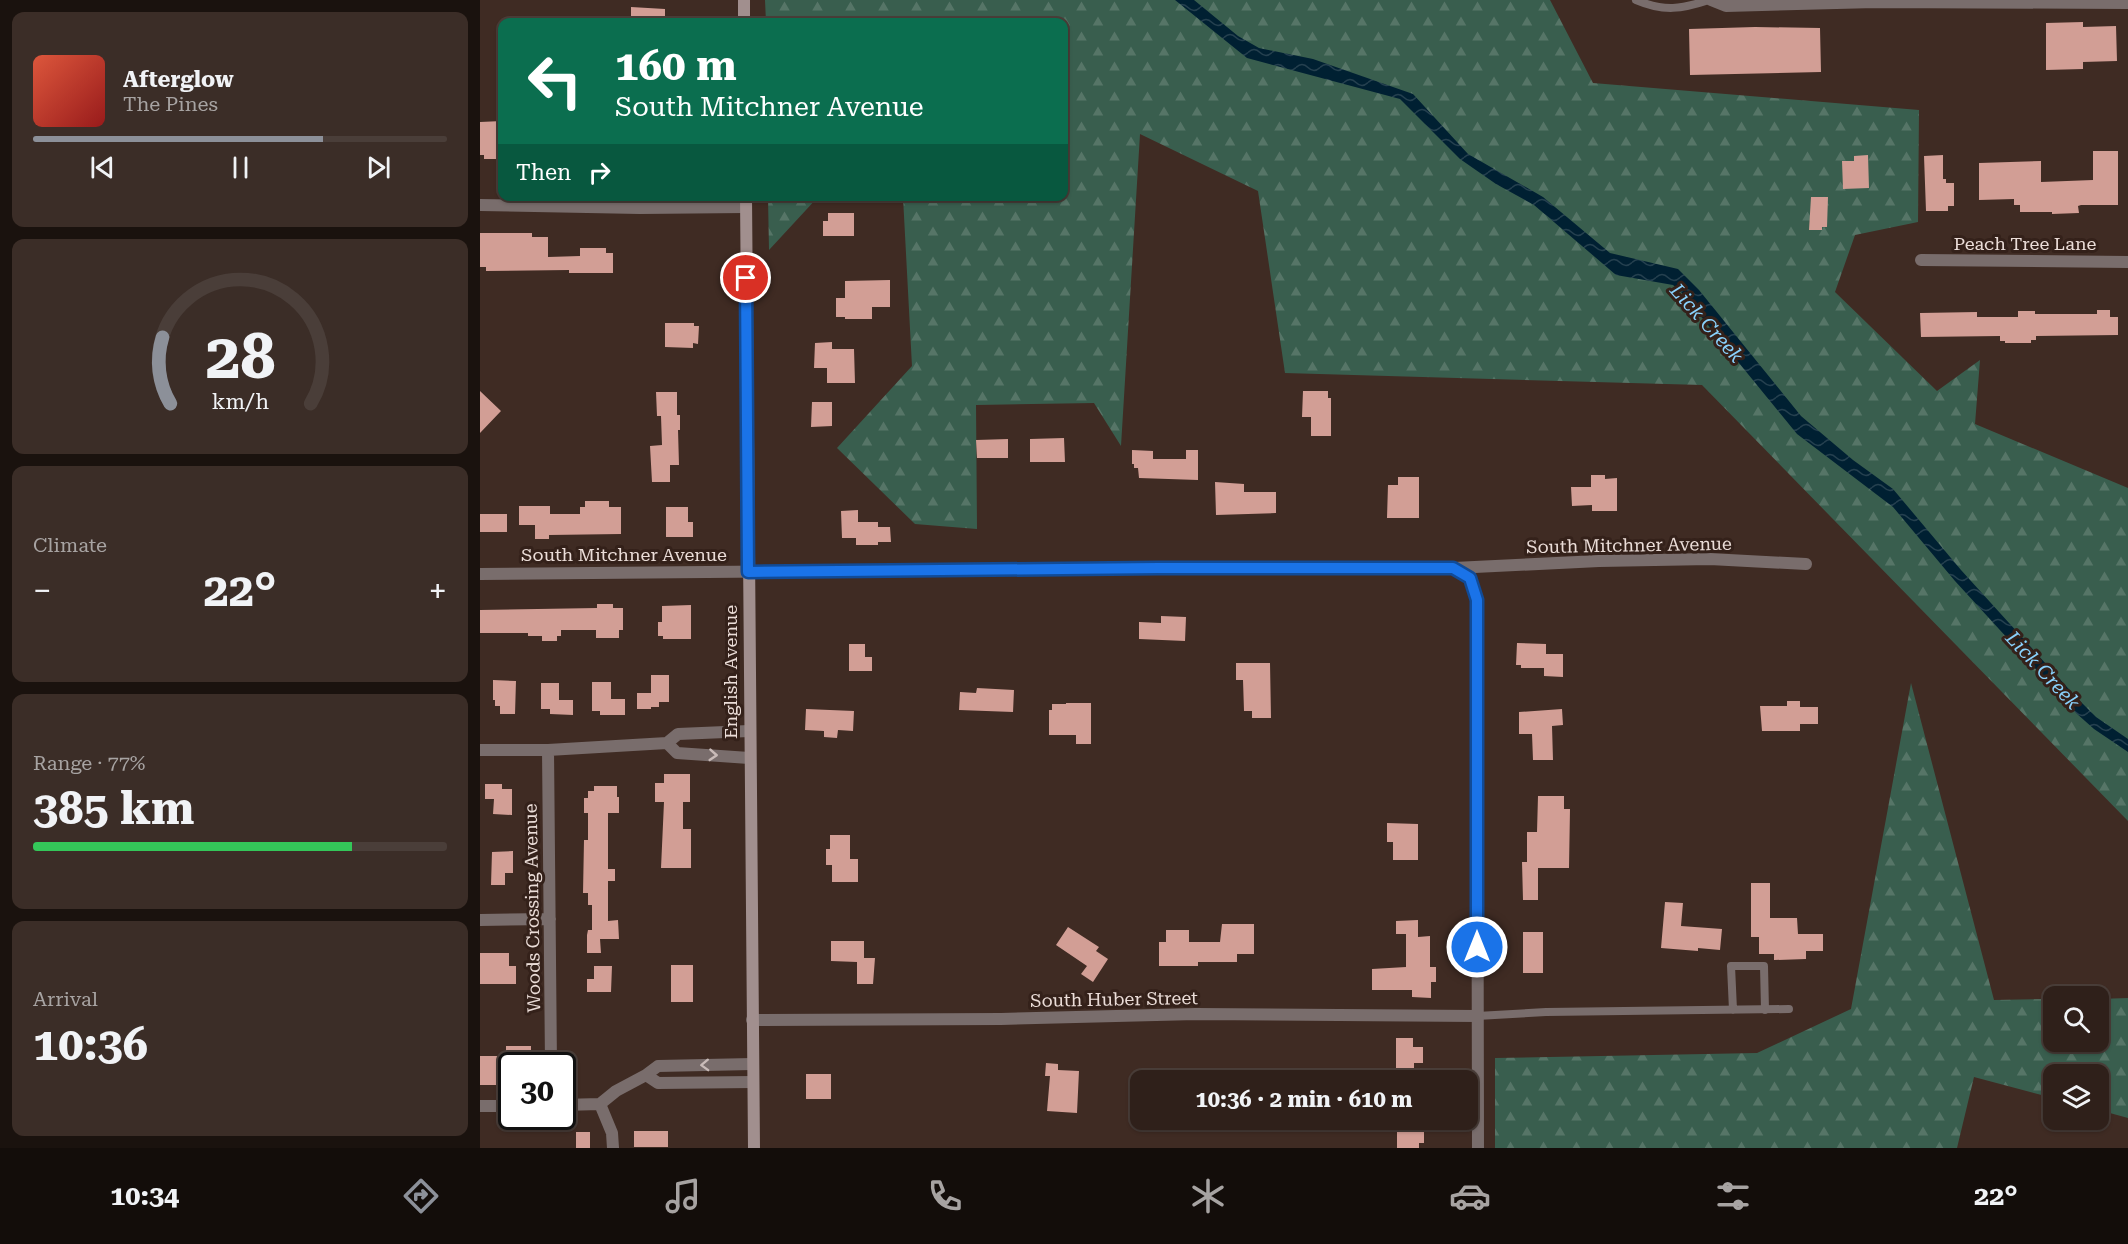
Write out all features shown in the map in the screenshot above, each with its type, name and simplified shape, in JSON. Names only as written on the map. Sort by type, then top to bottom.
[{"type":"street","points":[[744,0],[744,18]]},
{"type":"street","points":[[1710,0],[1726,6],[1875,1],[2128,3]]},
{"type":"street","points":[[480,205],[640,208],[746,202]]},
{"type":"street","name":"English Avenue","points":[[746,202],[754,1148]]},
{"type":"street","name":"Peach Tree Lane","points":[[1922,260],[2128,262]]},
{"type":"street","name":"South Mitchner Avenue","points":[[480,573],[1453,568],[1599,561],[1710,559],[1806,564]]},
{"type":"street","points":[[1453,568],[1470,578],[1477,600],[1478,1148]]},
{"type":"street","points":[[480,750],[548,750],[667,743],[678,734],[749,731]]},
{"type":"street","points":[[667,743],[677,753],[749,758]]},
{"type":"street","name":"Woods Crossing Avenue","points":[[548,750],[551,1052]]},
{"type":"street","points":[[480,920],[550,919]]},
{"type":"street","name":"South Huber Street","points":[[753,1020],[1001,1020],[1196,1014],[1477,1016]]},
{"type":"street","points":[[576,1105],[600,1104],[616,1091],[658,1066],[753,1064]]},
{"type":"street","points":[[646,1075],[658,1083],[753,1082]]},
{"type":"street","points":[[600,1104],[612,1133],[613,1148]]},
{"type":"street","points":[[480,1119],[480,1106],[498,1106]]},
{"type":"lane","points":[[1636,0],[1655,7],[1682,9],[1710,0]]},
{"type":"lane","points":[[1732,1010],[1731,966],[1764,966],[1765,1010]]},
{"type":"lane","points":[[1477,1016],[1546,1012],[1789,1009]]},
{"type":"green space","points":[[765,0],[1550,0],[1593,83],[1919,110],[1918,222],[1855,235],[1835,292],[1937,391],[1980,360],[1975,424],[2128,488],[2128,821],[1702,385],[1285,373],[1258,191],[1140,134],[1121,446],[1094,403],[976,405],[977,529],[915,524],[837,448],[912,366],[903,201],[1068,201],[1068,18],[766,18]]},
{"type":"green space","points":[[768,201],[814,201],[769,250]]},
{"type":"green space","points":[[1911,683],[1994,1000],[2043,999],[2043,1052],[2109,1052],[2109,999],[2128,998],[2128,1118],[2109,1113],[2109,1064],[2043,1064],[2043,1095],[1974,1077],[1957,1148],[1495,1148],[1495,1058],[1757,1053],[1851,1009]]},
{"type":"water","name":"Lick Creek","points":[[1175,0],[1194,0],[1238,36],[1259,48],[1313,59],[1413,94],[1468,154],[1543,197],[1610,253],[1678,269],[1699,290],[1801,416],[1853,460],[1893,489],[1961,570],[2076,697],[2096,717],[2128,739],[2128,752],[2094,729],[2076,713],[1955,581],[1893,507],[1797,434],[1673,285],[1616,275],[1534,205],[1496,184],[1460,159],[1400,99],[1247,58]]},
{"type":"building","points":[[631,7],[665,9],[665,18],[631,18]]},
{"type":"building","points":[[2083,22],[2083,27],[2116,26],[2117,61],[2083,62],[2083,69],[2046,70],[2046,23]]},
{"type":"building","points":[[1820,28],[1821,72],[1690,75],[1689,29]]},
{"type":"building","points":[[498,121],[498,159],[484,159],[484,155],[480,155],[480,122]]},
{"type":"building","points":[[2093,151],[2118,151],[2118,205],[2081,205],[2078,206],[2079,213],[2052,214],[2052,212],[2020,212],[2020,205],[2014,205],[2014,199],[1979,200],[1979,163],[2041,161],[2041,182],[2093,180]]},
{"type":"building","points":[[1868,155],[1869,188],[1843,189],[1842,161],[1854,161],[1854,156]]},
{"type":"building","points":[[1943,155],[1943,179],[1946,179],[1946,183],[1954,183],[1954,206],[1948,206],[1948,211],[1926,211],[1924,156]]},
{"type":"building","points":[[1811,197],[1828,197],[1827,227],[1822,227],[1822,230],[1809,230]]},
{"type":"building","points":[[828,213],[854,213],[854,236],[823,236],[823,221],[828,221]]},
{"type":"building","points":[[480,233],[532,233],[532,237],[548,237],[548,257],[580,256],[580,248],[606,248],[606,253],[613,253],[613,273],[569,273],[569,270],[486,271],[486,267],[480,267]]},
{"type":"building","points":[[890,280],[890,307],[872,307],[872,319],[836,317],[836,298],[845,298],[845,281]]},
{"type":"building","points":[[2097,310],[2110,310],[2110,317],[2118,317],[2118,335],[2036,336],[2036,340],[2031,340],[2031,343],[2005,343],[2005,341],[2000,341],[2000,336],[1921,337],[1920,313],[1977,312],[1977,317],[2018,317],[2018,311],[2035,311],[2035,314],[2097,314]]},
{"type":"building","points":[[665,323],[694,323],[694,326],[699,326],[698,344],[693,343],[693,348],[665,347]]},
{"type":"building","points":[[832,342],[832,349],[854,349],[855,383],[827,383],[827,368],[814,368],[815,343]]},
{"type":"building","points":[[480,391],[501,411],[480,433]]},
{"type":"building","points":[[1303,391],[1328,391],[1328,398],[1331,398],[1331,436],[1311,436],[1311,417],[1302,417]]},
{"type":"building","points":[[656,392],[677,392],[677,415],[680,415],[679,465],[670,465],[670,482],[652,482],[650,446],[662,445],[661,416],[657,416]]},
{"type":"building","points":[[812,402],[832,402],[832,426],[811,427]]},
{"type":"building","points":[[1064,438],[1065,462],[1030,462],[1030,439]]},
{"type":"building","points":[[1008,439],[1008,458],[977,458],[976,440]]},
{"type":"building","points":[[1132,450],[1153,451],[1153,459],[1186,459],[1186,450],[1198,450],[1198,480],[1139,478],[1138,468],[1134,468],[1132,464]]},
{"type":"building","points":[[1591,475],[1605,475],[1605,479],[1617,478],[1617,511],[1592,511],[1592,505],[1572,506],[1571,487],[1591,487]]},
{"type":"building","points":[[1398,477],[1419,477],[1419,518],[1387,518],[1388,485],[1398,485]]},
{"type":"building","points":[[1215,482],[1244,484],[1244,492],[1276,492],[1276,513],[1216,515]]},
{"type":"building","points":[[585,501],[609,501],[609,507],[621,507],[621,534],[549,535],[549,539],[535,539],[535,525],[519,525],[519,506],[550,506],[550,514],[580,514],[580,507],[585,507]]},
{"type":"building","points":[[666,507],[688,507],[688,522],[693,522],[693,537],[666,537]]},
{"type":"building","points":[[858,510],[858,522],[878,522],[878,527],[890,527],[891,542],[878,542],[878,545],[856,545],[856,538],[842,538],[841,511]]},
{"type":"building","points":[[480,514],[507,514],[507,532],[480,532]]},
{"type":"building","points":[[597,604],[613,604],[613,608],[623,608],[623,630],[619,630],[619,638],[596,638],[596,630],[561,630],[561,636],[557,636],[557,641],[542,641],[542,636],[528,636],[528,633],[480,633],[480,610],[597,608]]},
{"type":"building","points":[[691,605],[691,639],[663,639],[663,636],[658,636],[658,622],[662,622],[662,606]]},
{"type":"building","points":[[1161,616],[1186,617],[1185,641],[1139,639],[1139,622],[1161,623]]},
{"type":"building","points":[[1517,643],[1546,644],[1546,654],[1563,654],[1563,677],[1544,676],[1544,668],[1521,668],[1521,665],[1516,665]]},
{"type":"building","points":[[849,644],[865,644],[865,657],[872,657],[872,671],[849,671]]},
{"type":"building","points":[[1236,663],[1270,663],[1271,718],[1252,718],[1252,711],[1244,711],[1243,680],[1236,680]]},
{"type":"building","points":[[651,675],[669,675],[669,702],[659,702],[659,707],[651,707],[651,709],[637,709],[637,693],[651,693]]},
{"type":"building","points":[[493,680],[516,681],[515,714],[500,714],[500,706],[495,706],[495,700],[493,700]]},
{"type":"building","points":[[592,682],[611,682],[611,699],[625,699],[625,715],[600,715],[600,711],[592,711]]},
{"type":"building","points":[[541,683],[559,683],[559,700],[573,700],[573,715],[550,714],[550,709],[541,709]]},
{"type":"building","points":[[977,688],[1014,690],[1013,712],[959,710],[960,692],[976,693]]},
{"type":"building","points":[[1787,701],[1800,701],[1800,707],[1818,707],[1818,724],[1800,724],[1800,731],[1762,731],[1760,706],[1787,706]]},
{"type":"building","points":[[1091,703],[1091,744],[1076,744],[1076,735],[1049,735],[1049,710],[1052,710],[1052,704]]},
{"type":"building","points":[[806,709],[854,711],[853,731],[838,730],[837,738],[824,737],[824,731],[805,730]]},
{"type":"building","points":[[1562,709],[1563,725],[1552,726],[1553,760],[1533,760],[1532,734],[1519,734],[1519,712]]},
{"type":"building","points":[[664,774],[690,774],[690,802],[683,802],[683,829],[691,829],[691,868],[661,868],[664,802],[655,802],[655,783],[664,783]]},
{"type":"building","points":[[485,784],[502,784],[502,789],[512,789],[512,815],[493,814],[494,799],[485,799]]},
{"type":"building","points":[[594,786],[617,786],[617,797],[619,797],[619,813],[608,813],[608,869],[615,869],[615,881],[608,881],[608,921],[618,920],[619,939],[600,939],[601,953],[587,953],[588,930],[592,930],[592,905],[588,905],[588,893],[583,893],[584,840],[588,840],[588,813],[584,813],[584,798],[588,798],[588,791],[594,791]]},
{"type":"building","points":[[1538,796],[1564,796],[1564,809],[1570,809],[1569,868],[1538,868],[1538,900],[1523,900],[1522,862],[1527,862],[1527,832],[1537,832]]},
{"type":"building","points":[[1387,823],[1418,824],[1418,860],[1393,860],[1393,842],[1387,842]]},
{"type":"building","points":[[830,835],[850,835],[850,859],[858,859],[858,882],[832,882],[832,865],[826,865],[826,849],[830,849]]},
{"type":"building","points":[[513,851],[513,873],[505,873],[505,885],[491,885],[492,852]]},
{"type":"building","points":[[1751,883],[1770,883],[1770,918],[1797,918],[1798,934],[1823,934],[1823,951],[1806,951],[1806,959],[1774,960],[1774,954],[1759,954],[1759,937],[1751,937]]},
{"type":"building","points":[[1665,902],[1683,903],[1681,926],[1722,929],[1720,950],[1661,948]]},
{"type":"building","points":[[1418,920],[1418,937],[1430,936],[1430,967],[1436,967],[1436,982],[1431,982],[1431,998],[1412,997],[1412,990],[1372,990],[1372,969],[1406,967],[1406,934],[1396,934],[1396,921]]},
{"type":"building","points":[[1222,924],[1254,924],[1254,954],[1237,954],[1237,962],[1198,962],[1198,966],[1159,966],[1159,942],[1166,942],[1166,930],[1189,930],[1189,942],[1220,942]]},
{"type":"building","points":[[1068,927],[1099,947],[1096,951],[1108,959],[1093,982],[1081,974],[1087,966],[1056,945]]},
{"type":"building","points":[[1523,932],[1543,932],[1543,973],[1523,973]]},
{"type":"building","points":[[831,941],[864,941],[864,958],[875,958],[873,984],[857,984],[857,962],[831,961]]},
{"type":"building","points":[[480,953],[509,953],[509,966],[516,966],[516,984],[480,984]]},
{"type":"building","points":[[671,965],[693,965],[693,1002],[671,1002]]},
{"type":"building","points":[[594,966],[612,966],[611,992],[587,992],[587,979],[594,979]]},
{"type":"building","points":[[1396,1038],[1413,1038],[1413,1047],[1423,1047],[1423,1063],[1414,1063],[1414,1068],[1396,1068]]},
{"type":"building","points":[[506,1046],[531,1046],[531,1052],[506,1052]]},
{"type":"building","points":[[480,1056],[498,1056],[498,1085],[480,1085]]},
{"type":"building","points":[[1046,1063],[1058,1064],[1058,1070],[1079,1071],[1077,1113],[1047,1111],[1050,1076],[1045,1076]]},
{"type":"building","points":[[806,1074],[831,1074],[831,1099],[806,1099]]},
{"type":"building","points":[[1397,1130],[1424,1131],[1424,1143],[1419,1143],[1419,1148],[1397,1148]]},
{"type":"building","points":[[634,1131],[668,1131],[668,1147],[634,1147]]},
{"type":"building","points":[[576,1132],[590,1132],[590,1148],[576,1148]]},
{"type":"route","points":[[746,278],[748,572],[1453,568],[1470,578],[1477,600],[1477,947]]}]
